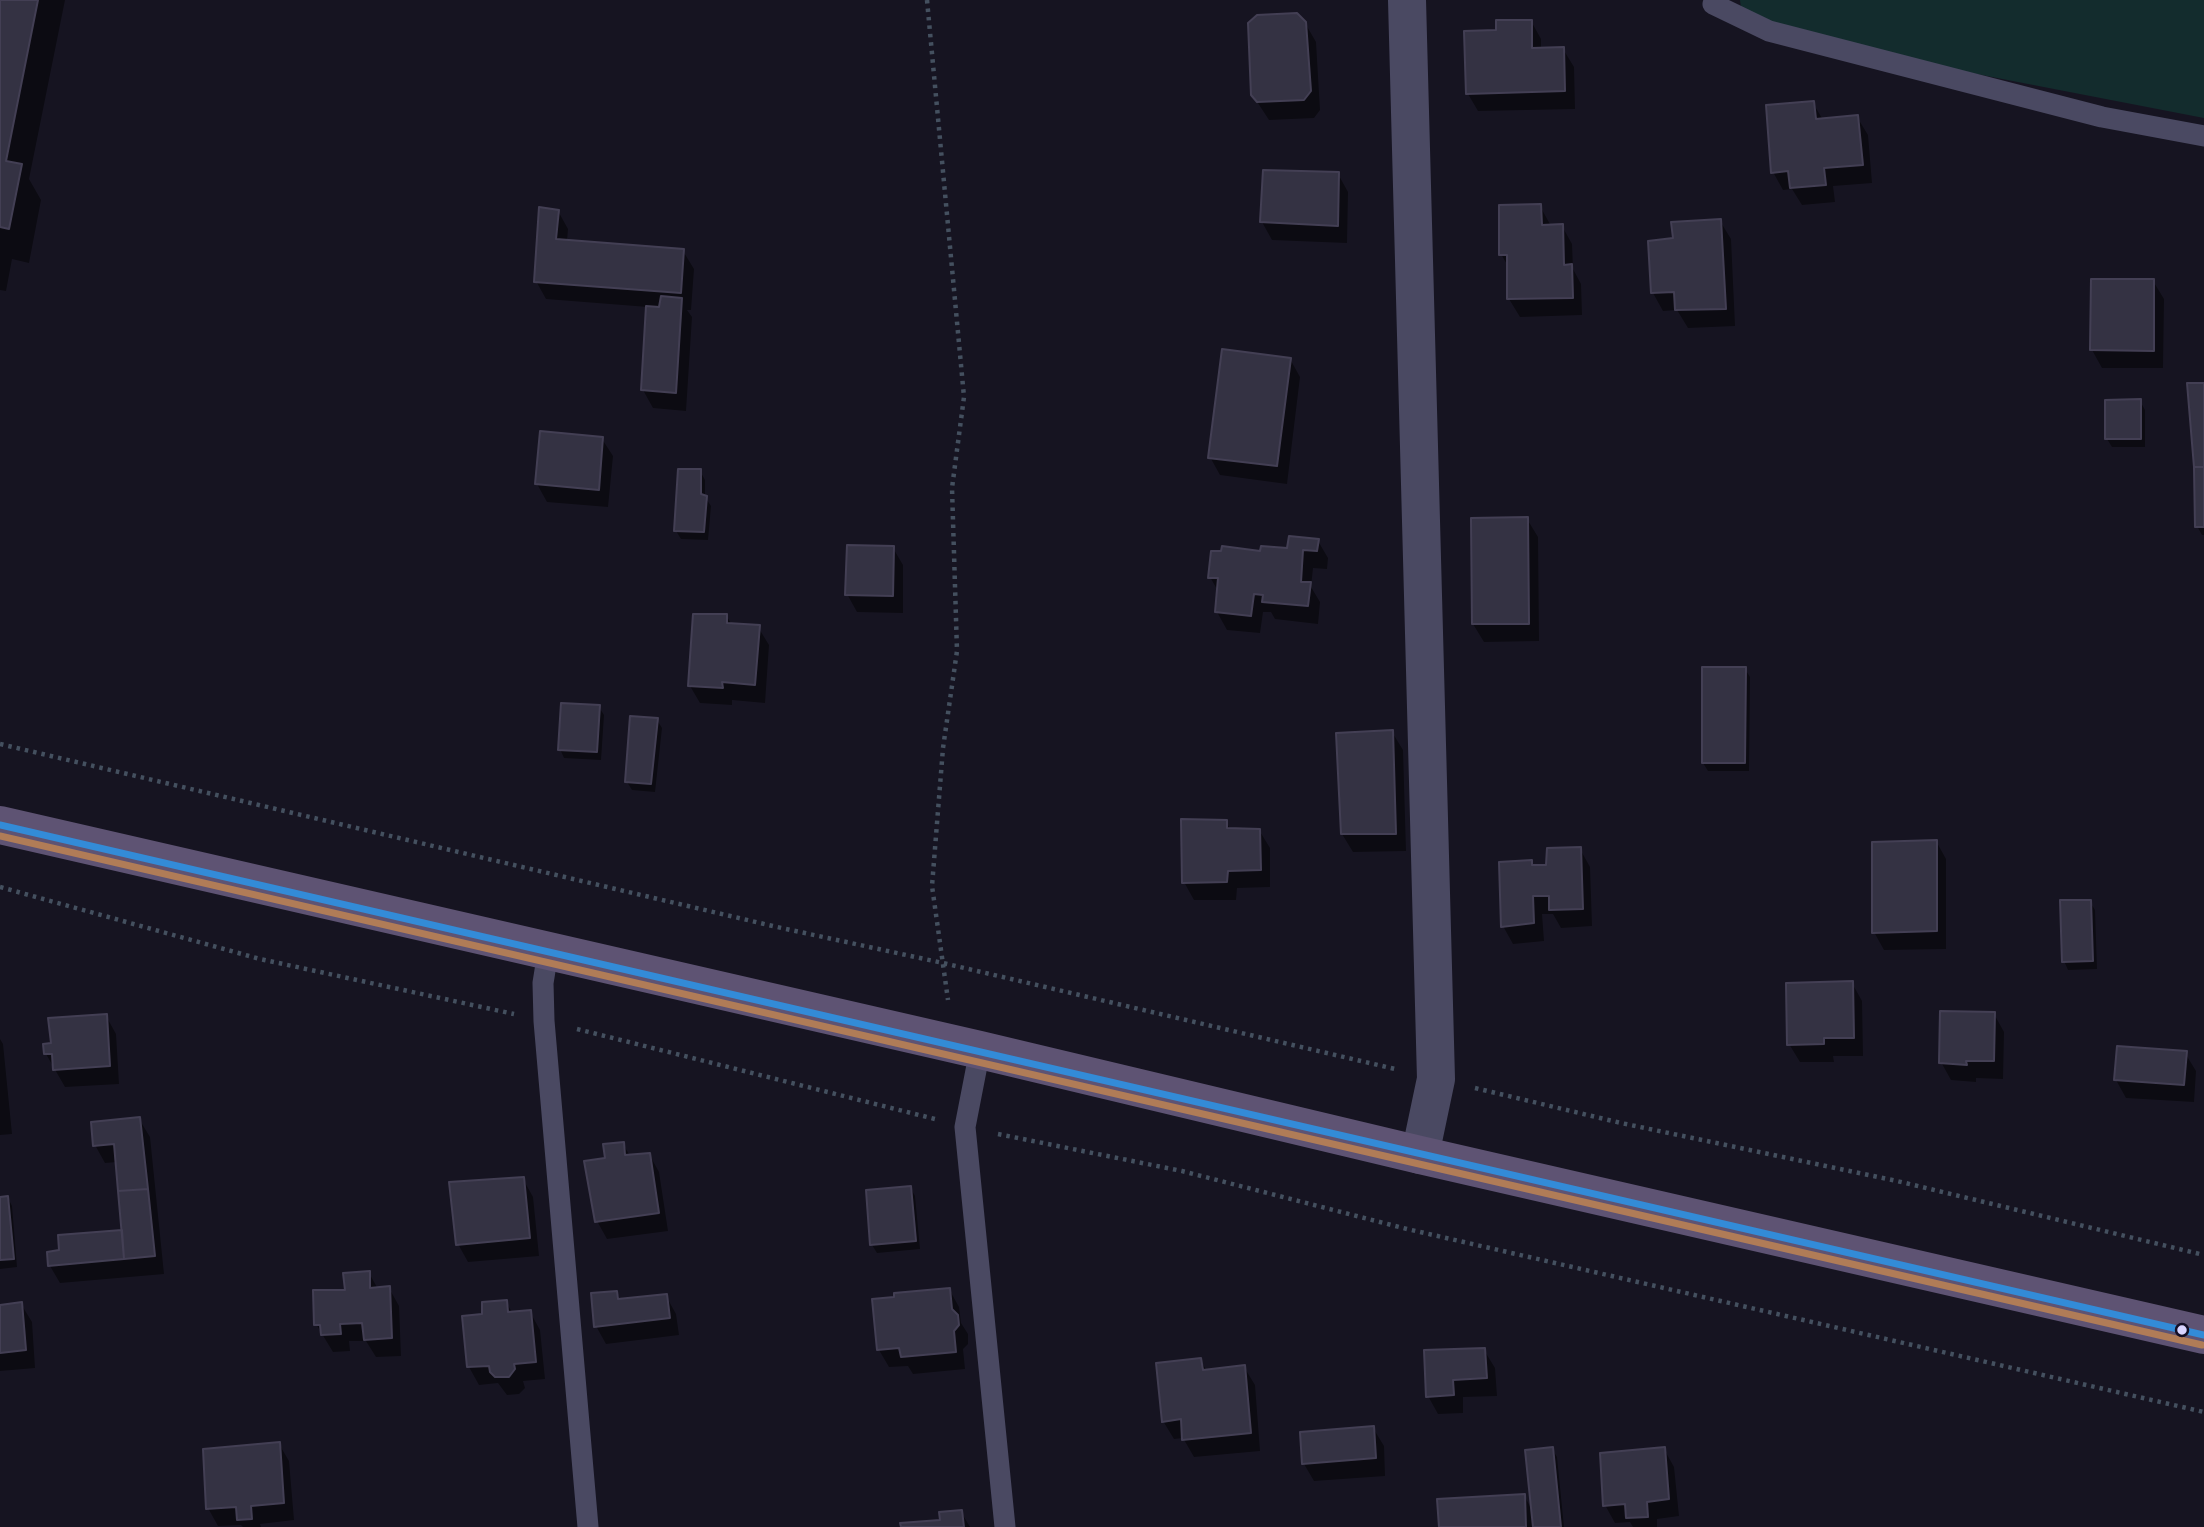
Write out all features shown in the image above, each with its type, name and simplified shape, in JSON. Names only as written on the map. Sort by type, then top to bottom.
[{"type":"main road","points":[[0,825],[2204,1335]]},
{"type":"street","points":[[1408,0],[1436,1079],[1420,1155]]},
{"type":"lane","points":[[1713,4],[1769,31],[2102,117],[2204,136]]},
{"type":"lane","points":[[548,952],[543,983],[544,1021],[588,1527]]},
{"type":"lane","points":[[964,1047],[965,1127],[1005,1527]]},
{"type":"path","points":[[927,0],[964,397],[952,488],[957,651],[943,748],[932,886],[948,993],[964,1047]]},
{"type":"path","points":[[0,744],[1621,1123],[1897,1181],[2204,1255]]},
{"type":"path","points":[[0,887],[260,959],[544,1021],[965,1127],[1182,1171],[1433,1236],[2204,1412]]},
{"type":"green space","points":[[1740,0],[2204,0],[2204,118],[1744,29]]},
{"type":"building","points":[[0,0],[38,0],[6,161],[22,164],[9,229],[0,227]]},
{"type":"building","points":[[1297,13],[1306,22],[1311,91],[1304,100],[1257,102],[1251,95],[1248,23],[1257,15]]},
{"type":"building","points":[[1496,20],[1532,20],[1532,48],[1564,47],[1565,91],[1466,94],[1464,31],[1496,30]]},
{"type":"building","points":[[1814,101],[1816,119],[1858,115],[1863,165],[1824,168],[1826,185],[1790,188],[1788,171],[1771,173],[1766,105]]},
{"type":"building","points":[[1263,170],[1339,172],[1338,226],[1260,222]]},
{"type":"building","points":[[1541,204],[1542,225],[1563,224],[1564,265],[1572,264],[1573,298],[1507,299],[1507,255],[1499,255],[1499,205]]},
{"type":"building","points":[[539,207],[559,210],[556,239],[684,249],[681,293],[534,282]]},
{"type":"building","points":[[1721,219],[1726,309],[1675,310],[1674,292],[1651,293],[1648,241],[1673,238],[1671,222]]},
{"type":"building","points":[[2091,279],[2154,279],[2154,351],[2090,350]]},
{"type":"building","points":[[661,296],[682,298],[676,393],[641,390],[646,306],[659,307]]},
{"type":"building","points":[[1222,349],[1291,358],[1277,466],[1208,458]]},
{"type":"building","points":[[2187,383],[2204,383],[2204,467],[2194,467]]},
{"type":"building","points":[[2141,399],[2141,439],[2105,439],[2105,400]]},
{"type":"building","points":[[540,431],[603,437],[599,490],[535,484]]},
{"type":"building","points":[[2194,467],[2204,467],[2204,527],[2195,527]]},
{"type":"building","points":[[678,469],[701,469],[701,494],[707,496],[704,532],[674,531]]},
{"type":"building","points":[[1528,517],[1529,624],[1472,624],[1471,518]]},
{"type":"building","points":[[1289,536],[1319,539],[1317,551],[1303,550],[1301,582],[1311,582],[1308,606],[1262,602],[1263,595],[1254,594],[1251,616],[1215,612],[1218,578],[1208,578],[1211,551],[1221,551],[1222,546],[1260,551],[1261,546],[1287,548]]},
{"type":"building","points":[[847,545],[894,546],[893,596],[845,595]]},
{"type":"building","points":[[693,614],[727,614],[727,623],[760,625],[755,685],[722,682],[723,688],[688,686]]},
{"type":"building","points":[[1702,667],[1746,667],[1745,763],[1702,763]]},
{"type":"building","points":[[561,703],[600,705],[597,752],[558,750]]},
{"type":"building","points":[[630,716],[658,718],[651,784],[625,782]]},
{"type":"building","points":[[1393,730],[1396,834],[1341,834],[1336,733]]},
{"type":"building","points":[[1181,819],[1227,820],[1227,828],[1260,829],[1261,870],[1228,871],[1227,882],[1182,883]]},
{"type":"building","points":[[1937,840],[1937,931],[1872,933],[1872,842]]},
{"type":"building","points":[[1581,847],[1583,909],[1549,910],[1549,896],[1533,896],[1534,923],[1501,927],[1499,862],[1532,860],[1532,865],[1546,865],[1547,848]]},
{"type":"building","points":[[2060,900],[2091,900],[2093,961],[2062,962]]},
{"type":"building","points":[[1853,981],[1854,1038],[1824,1038],[1824,1044],[1787,1045],[1786,983]]},
{"type":"building","points":[[1940,1011],[1995,1012],[1994,1061],[1966,1061],[1967,1065],[1939,1063]]},
{"type":"building","points":[[107,1014],[110,1066],[53,1070],[52,1054],[44,1054],[43,1044],[51,1043],[48,1018]]},
{"type":"building","points":[[2117,1046],[2187,1051],[2184,1085],[2114,1080]]},
{"type":"building","points":[[140,1117],[148,1189],[118,1191],[114,1144],[93,1146],[91,1122]]},
{"type":"building","points":[[624,1142],[625,1155],[650,1153],[659,1213],[595,1222],[584,1161],[605,1158],[603,1144]]},
{"type":"building","points":[[524,1177],[530,1238],[456,1245],[449,1182]]},
{"type":"building","points":[[911,1186],[916,1241],[870,1245],[866,1190]]},
{"type":"building","points":[[148,1189],[155,1256],[124,1259],[118,1191]]},
{"type":"building","points":[[8,1196],[14,1259],[0,1260],[0,1197]]},
{"type":"building","points":[[122,1230],[124,1259],[48,1266],[47,1252],[59,1250],[58,1235]]},
{"type":"building","points":[[370,1271],[370,1288],[390,1286],[392,1338],[364,1340],[362,1323],[340,1324],[341,1334],[321,1335],[320,1325],[314,1325],[313,1290],[345,1290],[343,1273]]},
{"type":"building","points":[[950,1288],[952,1309],[958,1315],[959,1325],[954,1331],[956,1352],[901,1357],[899,1348],[877,1350],[872,1299],[894,1297],[894,1293]]},
{"type":"building","points":[[617,1291],[618,1299],[667,1294],[670,1318],[594,1327],[591,1293]]},
{"type":"building","points":[[507,1300],[508,1312],[531,1310],[536,1362],[514,1364],[515,1369],[509,1377],[495,1377],[489,1366],[467,1367],[462,1316],[482,1314],[482,1302]]},
{"type":"building","points":[[22,1302],[26,1350],[0,1353],[0,1305]]},
{"type":"building","points":[[1485,1348],[1487,1378],[1453,1380],[1454,1395],[1426,1397],[1424,1350]]},
{"type":"building","points":[[1201,1358],[1203,1370],[1245,1365],[1251,1433],[1182,1440],[1181,1419],[1162,1422],[1156,1363]]},
{"type":"building","points":[[1374,1426],[1376,1458],[1302,1464],[1300,1432]]},
{"type":"building","points":[[280,1442],[284,1503],[251,1506],[252,1519],[237,1520],[236,1507],[206,1509],[203,1449]]},
{"type":"building","points":[[1553,1447],[1561,1527],[1533,1527],[1525,1450]]},
{"type":"building","points":[[1665,1447],[1669,1499],[1647,1502],[1648,1517],[1626,1518],[1625,1504],[1603,1506],[1600,1453]]},
{"type":"building","points":[[1525,1494],[1526,1527],[1439,1527],[1437,1499]]},
{"type":"building","points":[[962,1510],[964,1527],[901,1527],[900,1523],[940,1520],[939,1512]]},
{"type":"transit line","points":[[0,825],[2204,1335]]},
{"type":"transit line","points":[[0,836],[2202,1345]]}]
